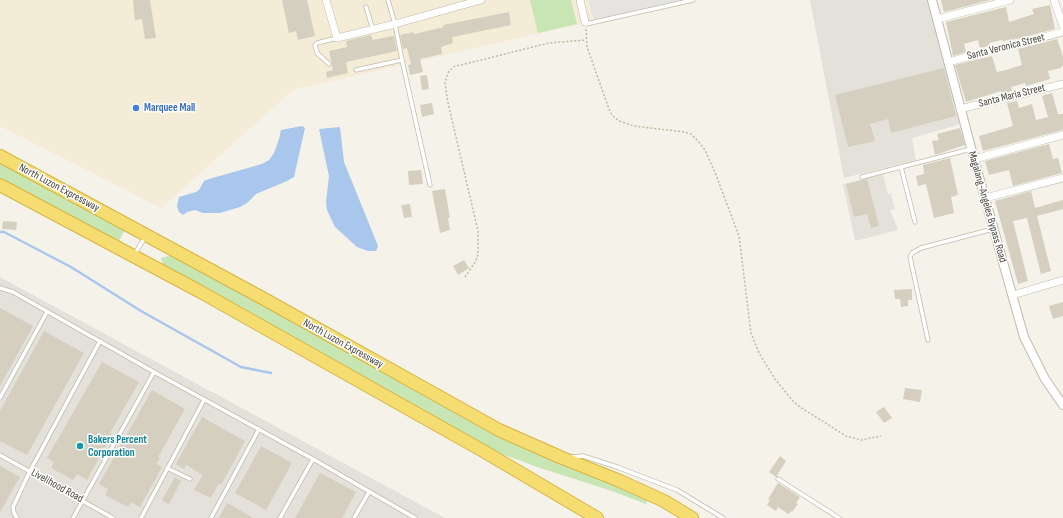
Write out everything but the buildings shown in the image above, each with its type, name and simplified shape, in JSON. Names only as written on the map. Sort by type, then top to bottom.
[{"type":"highway","name":"North Luzon Expressway","points":[[0,156],[266,300],[499,430],[664,501],[692,518]]},
{"type":"highway","points":[[0,185],[134,256],[337,368],[597,518]]},
{"type":"street","points":[[326,0],[337,38],[373,30],[481,0]]},
{"type":"street","points":[[580,0],[586,23]]},
{"type":"street","name":"Magalang-Angeles Bypass Road","points":[[932,0],[960,109],[1024,337],[1045,379],[1063,405]]},
{"type":"street","points":[[937,19],[1010,0]]},
{"type":"street","points":[[1054,0],[1063,26]]},
{"type":"street","name":"Santa Veronica Street","points":[[948,62],[1063,32]]},
{"type":"street","name":"Santa Maria Street","points":[[960,109],[1063,84]]},
{"type":"street","points":[[974,160],[1063,135]]},
{"type":"street","points":[[985,198],[1063,178]]},
{"type":"street","points":[[1013,295],[1063,280]]},
{"type":"lane","points":[[388,0],[395,24],[430,185]]},
{"type":"lane","points":[[586,23],[693,0]]},
{"type":"lane","points":[[366,7],[373,30]]},
{"type":"lane","points":[[329,64],[317,53],[315,45],[317,43],[337,38]]},
{"type":"lane","points":[[356,70],[402,60]]},
{"type":"lane","points":[[862,178],[971,149]]},
{"type":"lane","points":[[901,167],[915,222]]},
{"type":"lane","points":[[928,340],[910,257],[912,253],[920,248],[993,229]]},
{"type":"lane","points":[[134,256],[146,235]]},
{"type":"lane","points":[[0,288],[13,292],[204,400],[313,459],[415,518]]},
{"type":"lane","points":[[0,398],[47,312]]},
{"type":"lane","points":[[17,518],[14,513],[14,507],[30,472],[100,341]]},
{"type":"lane","points":[[73,518],[154,372]]},
{"type":"lane","points":[[141,518],[204,400]]},
{"type":"lane","points":[[211,518],[259,429]]},
{"type":"lane","name":"Livelihood Road","points":[[0,455],[113,518]]},
{"type":"lane","points":[[560,457],[583,456],[617,467],[676,490],[723,518]]},
{"type":"lane","points":[[280,518],[313,459]]},
{"type":"lane","points":[[167,468],[190,480]]},
{"type":"lane","points":[[778,479],[838,518]]},
{"type":"lane","points":[[354,518],[369,492]]},
{"type":"path","points":[[586,23],[586,40],[591,59],[612,115],[619,121],[634,126],[691,134],[698,140],[705,150],[739,236],[748,318],[752,338],[759,353],[775,379],[793,401],[800,407],[846,436],[861,440],[881,436]]},
{"type":"path","points":[[465,277],[474,264],[478,254],[478,231],[449,111],[445,82],[449,71],[455,66],[549,43],[586,40]]},
{"type":"shaded area","name":"Marquee Mall","points":[[0,0],[684,0],[293,90],[161,208],[0,126]]},
{"type":"shaded area","points":[[588,0],[684,0],[594,20]]},
{"type":"shaded area","points":[[810,0],[928,0],[961,124],[912,138],[916,160],[844,178]]},
{"type":"shaded area","points":[[883,174],[888,194],[891,194],[895,209],[890,210],[898,230],[855,241],[843,184]]},
{"type":"shaded area","points":[[0,277],[127,346],[445,518],[0,518]]},
{"type":"green space","points":[[530,0],[571,0],[577,24],[538,33]]},
{"type":"green space","points":[[0,163],[125,230],[119,241],[0,179]]},
{"type":"green space","points":[[172,255],[339,346],[648,498],[646,504],[502,454],[475,440],[164,268],[161,258]]},
{"type":"water","points":[[302,126],[305,128],[294,177],[256,194],[247,203],[240,207],[220,213],[203,213],[195,210],[187,212],[183,215],[179,212],[177,206],[179,197],[196,192],[199,190],[204,181],[262,164],[269,160],[274,153],[281,130]]},
{"type":"water","points":[[340,127],[344,162],[378,246],[376,251],[368,251],[357,247],[335,227],[327,210],[326,202],[329,176],[319,129]]},
{"type":"waterway","points":[[0,232],[4,232],[71,267],[141,311],[241,367],[271,373]]},
{"type":"place","name":"Marquee Mall","points":[[136,108]]},
{"type":"place","name":"Bakers Percent Corporation","points":[[80,446]]}]
